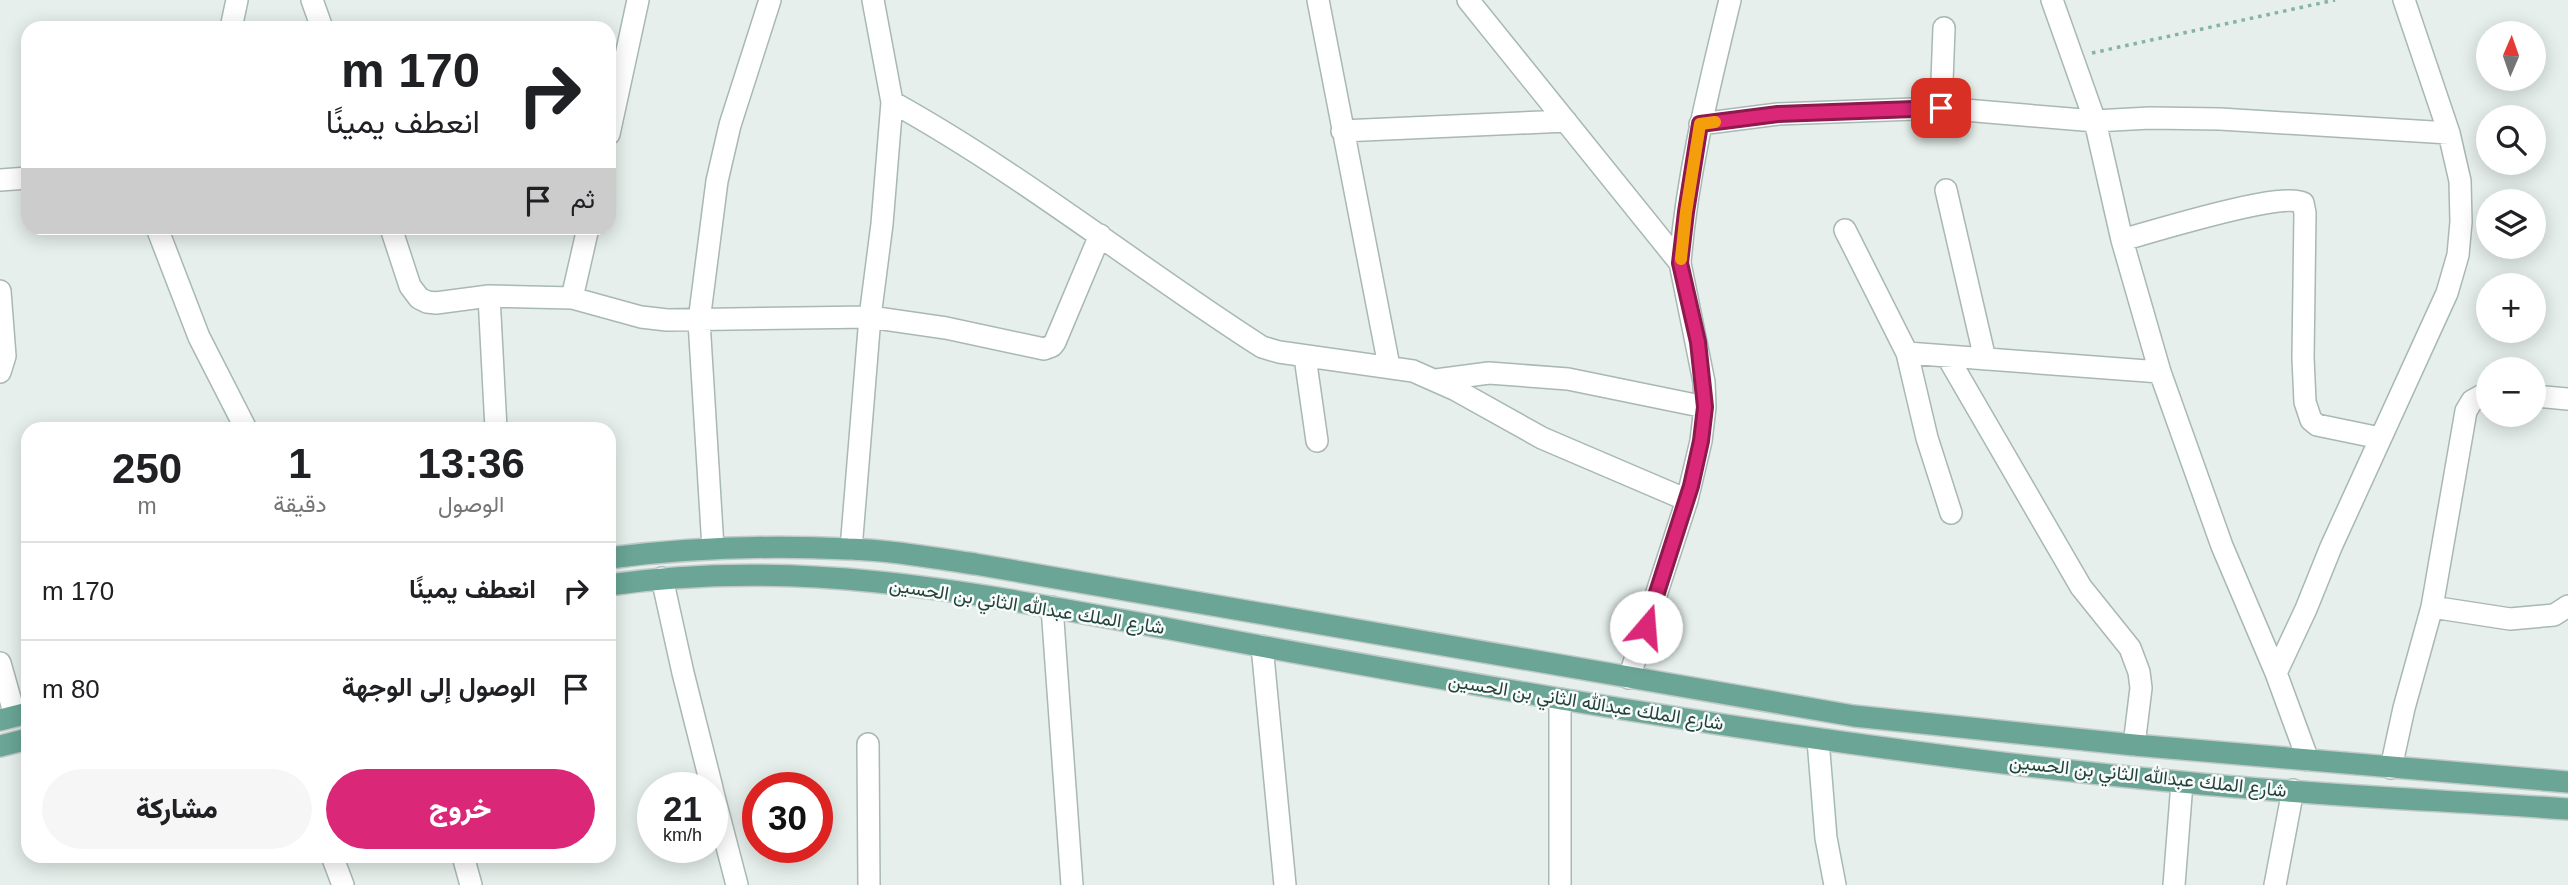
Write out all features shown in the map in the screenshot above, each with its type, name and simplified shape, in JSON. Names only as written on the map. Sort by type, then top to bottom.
[{"type":"main road","name":"شارع الملك عبدالله الثاني بن الحسين","points":[[616,557],[713,548],[851,549],[975,564],[1854,716],[2134,745],[2568,782]]},
{"type":"main road","name":"شارع الملك عبدالله الثاني بن الحسين","points":[[616,584],[755,574],[831,576],[915,585],[1052,607],[1560,699],[1818,740],[2182,783],[2568,809]]},
{"type":"main road","points":[[1174,630],[1177,599]]},
{"type":"main road","points":[[1206,636],[1210,605]]},
{"type":"main road","points":[[0,746],[21,740]]},
{"type":"street","points":[[232,21],[237,0]]},
{"type":"street","points":[[312,0],[320,21]]},
{"type":"street","points":[[616,102],[638,0]]},
{"type":"street","points":[[713,548],[699,321],[717,181],[730,125],[770,0]]},
{"type":"street","points":[[851,549],[870,317],[882,224],[892,102],[873,0]]},
{"type":"street","points":[[1318,0],[1389,366]]},
{"type":"street","points":[[1468,0],[1680,263]]},
{"type":"street","points":[[1629,678],[1687,500],[1699,452],[1705,407],[1698,342],[1680,263],[1700,124],[1730,0]]},
{"type":"street","points":[[2052,0],[2095,121],[2122,240],[2160,372],[2222,546],[2276,673],[2308,760]]},
{"type":"street","points":[[2276,673],[2447,293],[2458,255],[2461,222],[2460,181],[2449,133],[2404,0]]},
{"type":"street","points":[[1941,108],[1944,28]]},
{"type":"street","points":[[892,102],[1027,183],[1262,347],[1305,356],[1389,366],[1436,380],[1542,438],[1687,500]]},
{"type":"street","points":[[1700,124],[1778,114],[1941,108],[2095,121],[2150,118],[2220,119],[2449,133]]},
{"type":"street","points":[[1342,131],[1566,121]]},
{"type":"street","points":[[0,180],[21,178]]},
{"type":"street","points":[[1945,190],[1985,359]]},
{"type":"street","points":[[2122,240],[2204,216],[2292,200],[2303,203],[2303,358],[2307,411],[2316,425],[2380,438]]},
{"type":"street","points":[[1845,230],[1907,352],[1923,425],[1951,513]]},
{"type":"street","points":[[160,235],[199,337],[242,422]]},
{"type":"street","points":[[393,235],[410,286],[419,298],[436,303],[489,296],[572,298],[641,317],[699,321],[870,317],[946,327],[1048,349],[1055,342],[1100,235]]},
{"type":"street","points":[[572,298],[586,235]]},
{"type":"street","points":[[0,291],[5,356],[0,372]]},
{"type":"street","points":[[489,296],[496,422]]},
{"type":"street","points":[[1907,352],[2160,372]]},
{"type":"street","points":[[1305,356],[1317,441]]},
{"type":"street","points":[[1947,356],[2081,587],[2130,648],[2139,672],[2141,688],[2134,745]]},
{"type":"street","points":[[1436,380],[1489,373],[1569,379],[1705,407]]},
{"type":"street","points":[[2546,397],[2568,399]]},
{"type":"street","points":[[2391,768],[2404,708],[2432,607],[2466,411],[2476,399]]},
{"type":"street","points":[[662,579],[708,772]]},
{"type":"street","points":[[2432,607],[2510,619],[2554,615],[2568,606]]},
{"type":"street","points":[[1052,607],[1072,885]]},
{"type":"street","points":[[1262,646],[1285,885]]},
{"type":"street","points":[[0,663],[14,716]]},
{"type":"street","points":[[1560,699],[1560,885]]},
{"type":"street","points":[[1818,740],[1826,838],[1835,885]]},
{"type":"street","points":[[868,744],[869,885]]},
{"type":"street","points":[[2174,885],[2182,783]]},
{"type":"street","points":[[2275,885],[2293,790]]},
{"type":"street","points":[[728,850],[737,885]]},
{"type":"street","points":[[335,863],[343,885]]},
{"type":"street","points":[[465,863],[471,885]]},
{"type":"path","points":[[2073,57],[2335,0]]},
{"type":"slow traffic","points":[[1681,259],[1700,124],[1715,122]]},
{"type":"route","points":[[1646,627],[1695,472],[1705,407],[1698,342],[1680,263],[1700,124],[1778,114],[1941,108]]}]
